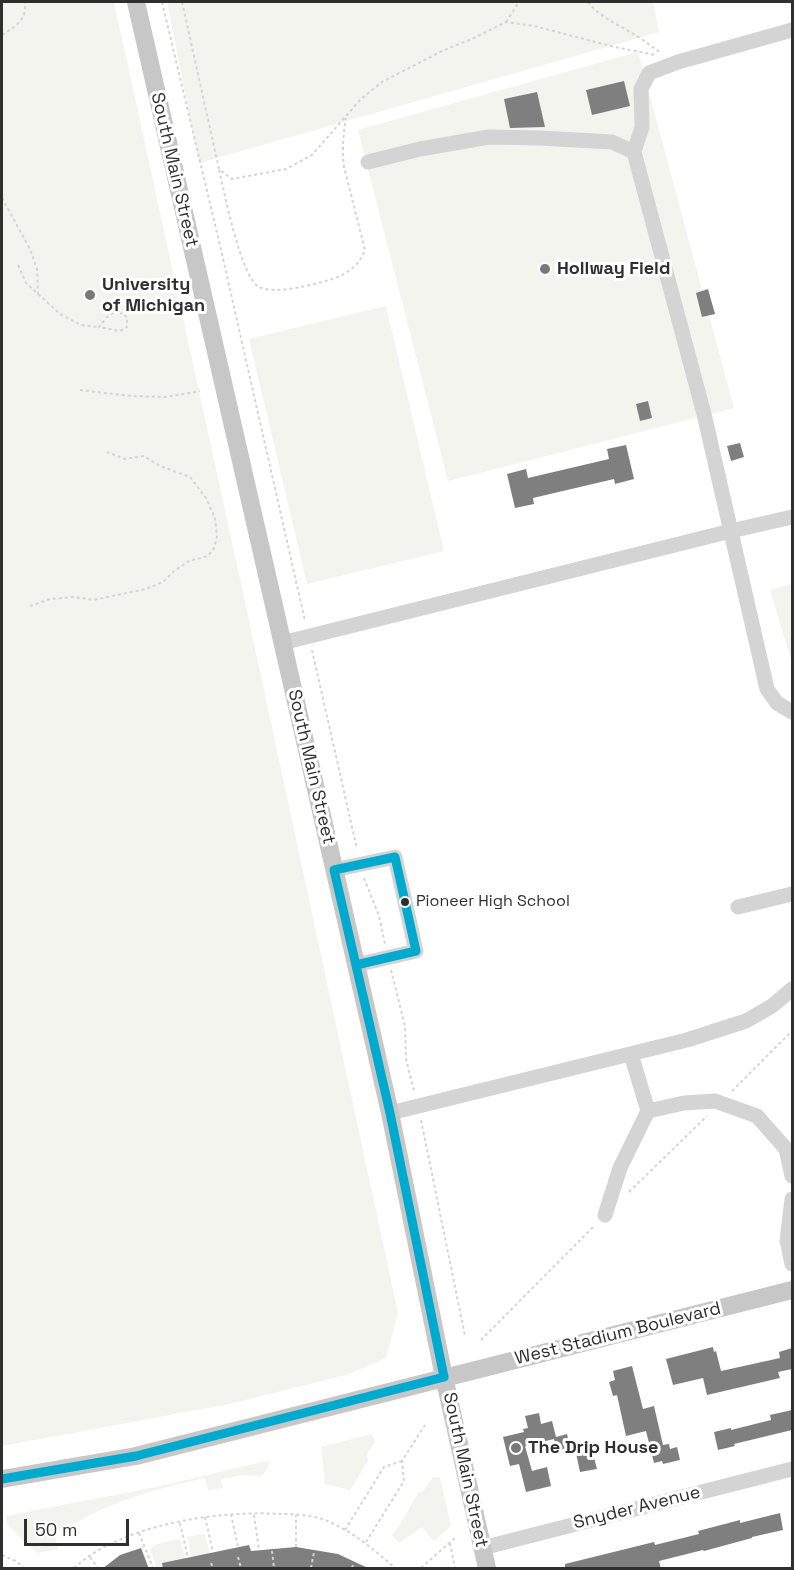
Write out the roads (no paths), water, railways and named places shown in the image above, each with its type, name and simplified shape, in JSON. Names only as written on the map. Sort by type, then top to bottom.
[{"type":"main road","name":"South Main Street","points":[[136,2],[390,1113],[444,1377],[487,1569]]},
{"type":"main road","name":"West Stadium Boulevard","points":[[2,1479],[136,1456],[792,1290]]},
{"type":"street","points":[[792,30],[678,62],[649,73],[641,89],[642,127],[634,152],[704,414],[767,689],[777,703],[792,712]]},
{"type":"street","points":[[368,162],[420,149],[489,137],[612,142],[634,152]]},
{"type":"street","points":[[282,643],[792,517]]},
{"type":"street","points":[[334,870],[395,857],[416,951],[356,965]]},
{"type":"street","points":[[738,907],[792,894]]},
{"type":"street","points":[[390,1113],[687,1040],[746,1021],[772,1006],[792,989]]},
{"type":"street","points":[[605,1215],[620,1168],[648,1111],[632,1054]]},
{"type":"street","points":[[648,1111],[684,1103],[715,1101],[757,1116],[786,1149],[792,1176]]},
{"type":"street","points":[[792,1199],[787,1241],[792,1264]]},
{"type":"street","name":"Snyder Avenue","points":[[482,1548],[792,1469]]},
{"type":"place","name":"Hollway Field","points":[[545,269]]},
{"type":"place","name":"University of Michigan","points":[[90,295]]},
{"type":"place","name":"Pioneer High School","points":[[405,902]]},
{"type":"place","name":"The Drip House","points":[[516,1448]]}]
